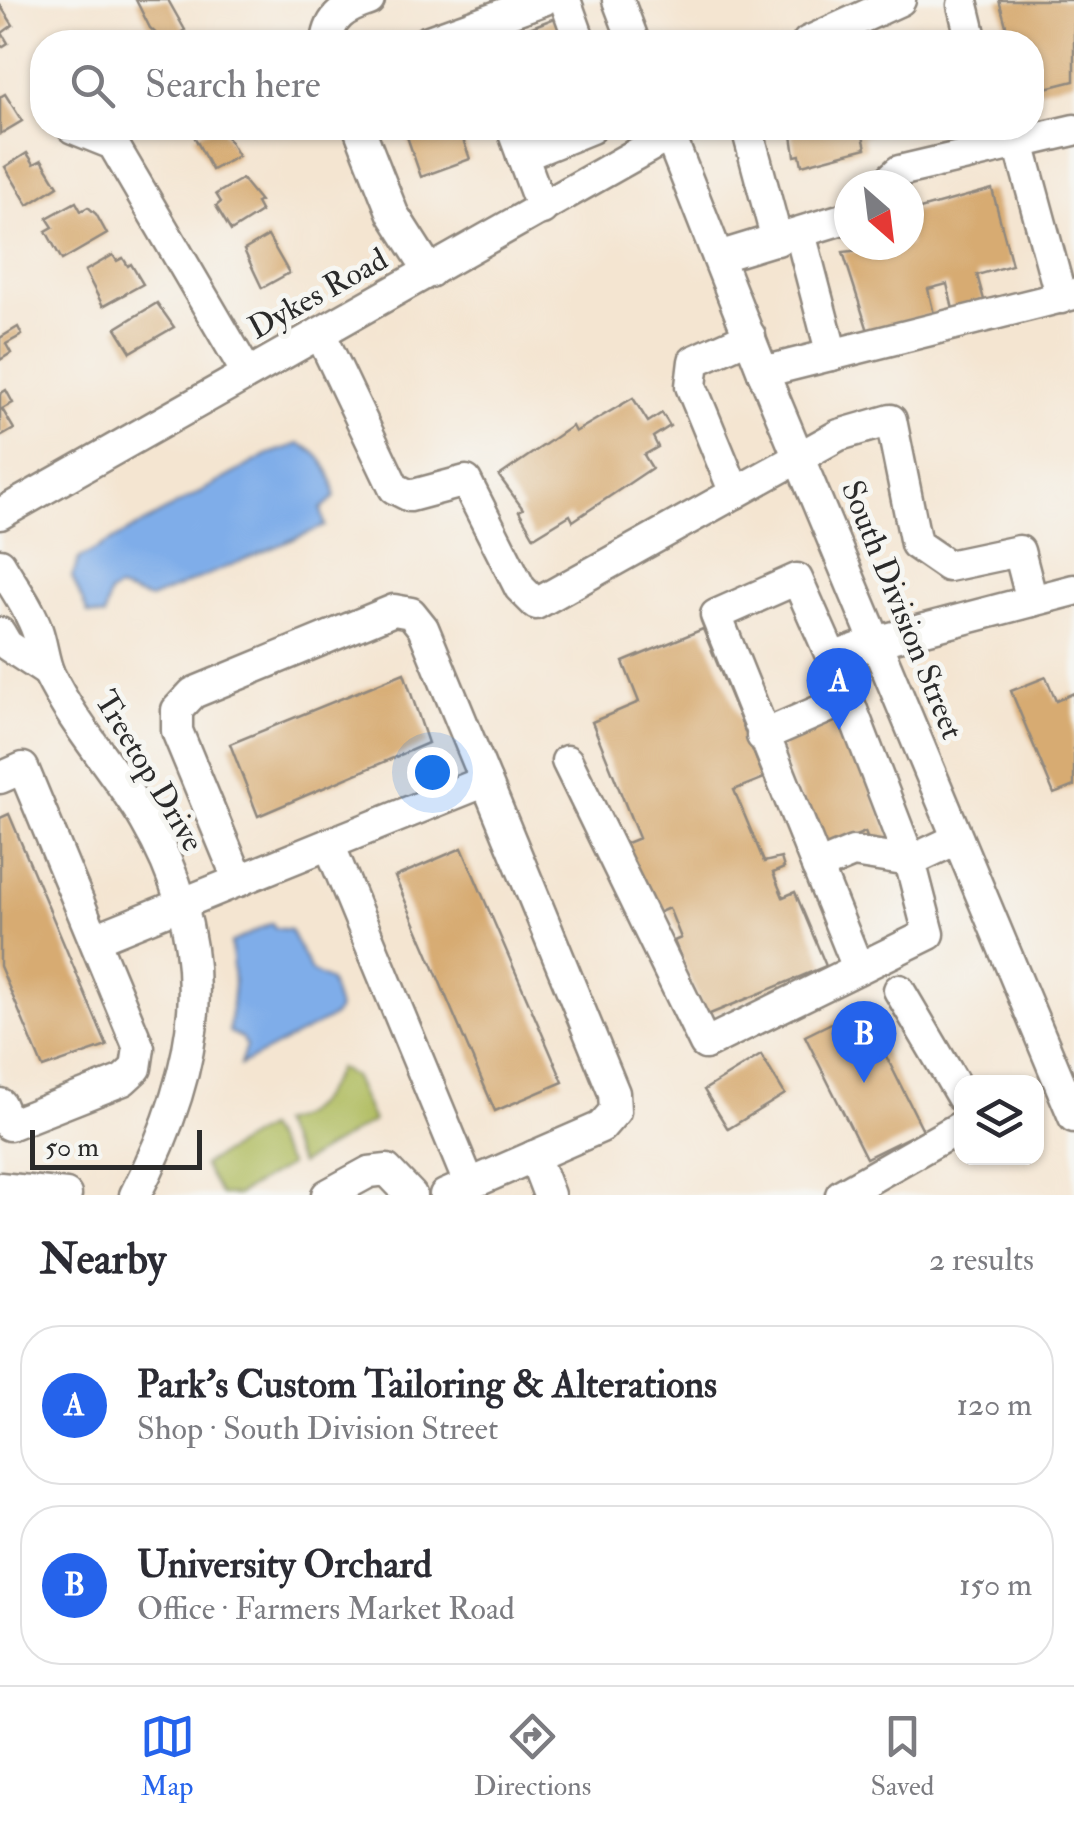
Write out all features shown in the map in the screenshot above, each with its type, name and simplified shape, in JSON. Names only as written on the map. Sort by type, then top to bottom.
[{"type":"street","points":[[329,30],[338,14],[369,0]]},
{"type":"street","points":[[484,30],[544,0]]},
{"type":"street","points":[[564,0],[575,30]]},
{"type":"street","points":[[618,0],[629,30]]},
{"type":"street","points":[[834,30],[900,0]]},
{"type":"street","points":[[962,5],[969,30]]},
{"type":"street","points":[[1044,134],[1074,130]]},
{"type":"street","points":[[117,140],[247,372]]},
{"type":"street","points":[[364,140],[393,214],[430,272]]},
{"type":"street","points":[[516,140],[542,208]]},
{"type":"street","points":[[522,156],[561,140]]},
{"type":"street","name":"Dykes Road","points":[[0,514],[430,272],[655,140]]},
{"type":"street","name":"South Division Street","points":[[671,140],[763,372],[878,641],[1046,1078],[1074,1118]]},
{"type":"street","points":[[751,140],[832,355]]},
{"type":"street","points":[[902,170],[1000,140]]},
{"type":"street","points":[[763,372],[1068,296],[1003,140]]},
{"type":"street","points":[[718,257],[834,221]]},
{"type":"street","points":[[320,334],[394,488],[410,496],[466,480],[520,588],[536,604],[839,434],[891,420],[916,544],[948,566],[1019,551],[1032,600]]},
{"type":"street","points":[[735,493],[691,386],[694,361],[750,336]]},
{"type":"street","name":"Treetop Drive","points":[[0,564],[37,627],[48,672],[145,821],[182,905],[196,992],[190,1055],[164,1138],[135,1195]]},
{"type":"street","points":[[567,761],[705,1044],[929,934],[910,861],[797,578],[716,615],[858,968]]},
{"type":"street","points":[[832,658],[878,641],[1074,590]]},
{"type":"street","points":[[239,880],[177,731],[176,710],[193,694],[394,610],[411,614],[422,628],[614,1093],[615,1111],[601,1127],[457,1189],[329,844]]},
{"type":"street","name":"Treetop Drive","points":[[0,633],[7,644],[48,672]]},
{"type":"street","points":[[762,736],[847,700]]},
{"type":"street","points":[[0,778],[24,768],[139,1048],[136,1068],[122,1080],[8,1125],[0,1104]]},
{"type":"street","points":[[95,939],[486,780]]},
{"type":"street","points":[[817,867],[853,852],[910,861],[957,839]]},
{"type":"street","points":[[900,990],[954,1083]]},
{"type":"street","points":[[841,1195],[954,1131]]},
{"type":"street","points":[[534,1156],[549,1195]]},
{"type":"street","points":[[327,1195],[369,1172],[386,1170],[411,1195]]},
{"type":"street","points":[[0,1188],[66,1195]]},
{"type":"green space","points":[[338,1068],[353,1076],[373,1121],[300,1164],[279,1123],[300,1116],[316,1103]]},
{"type":"green space","points":[[266,1128],[289,1165],[237,1195],[221,1195],[203,1165]]},
{"type":"water","points":[[299,444],[320,458],[332,480],[335,497],[321,509],[325,526],[150,599],[118,589],[109,594],[104,617],[88,614],[72,577],[79,559],[269,454]]},
{"type":"water","points":[[272,923],[275,928],[290,930],[311,971],[330,981],[338,1009],[334,1016],[240,1065],[246,1046],[242,1038],[229,1032],[234,984],[231,943]]},
{"type":"building","points":[[136,0],[168,0],[185,30],[152,30]]},
{"type":"building","points":[[999,0],[1074,0],[1074,81],[1044,88],[1044,30],[1007,30]]},
{"type":"building","points":[[0,5],[13,25],[2,33],[8,43],[0,48]]},
{"type":"building","points":[[555,18],[560,30],[524,30]]},
{"type":"building","points":[[5,94],[22,121],[0,134],[0,97]]},
{"type":"building","points":[[196,140],[229,140],[238,156],[212,170]]},
{"type":"building","points":[[408,140],[463,140],[470,159],[421,177]]},
{"type":"building","points":[[793,140],[864,140],[866,148],[802,165],[800,155],[795,156]]},
{"type":"building","points":[[27,153],[34,164],[42,160],[58,186],[28,205],[5,167]]},
{"type":"building","points":[[242,179],[260,201],[256,203],[261,212],[231,231],[216,206],[221,202],[216,194]]},
{"type":"building","points":[[992,189],[1012,265],[977,275],[984,300],[953,309],[947,284],[928,289],[934,314],[868,331],[846,260],[924,260],[924,208]]},
{"type":"building","points":[[76,202],[81,211],[88,207],[96,214],[107,234],[62,260],[46,231],[53,227],[47,218]]},
{"type":"building","points":[[268,236],[289,273],[262,288],[244,250]]},
{"type":"building","points":[[113,255],[117,261],[123,258],[128,266],[131,264],[143,284],[103,306],[85,271]]},
{"type":"building","points":[[157,303],[174,327],[131,352],[116,328]]},
{"type":"building","points":[[18,327],[22,335],[6,344],[11,353],[0,360],[0,338]]},
{"type":"building","points":[[6,390],[13,403],[2,409],[14,429],[0,437],[0,394]]},
{"type":"building","points":[[633,398],[648,422],[662,413],[670,426],[653,437],[658,447],[644,455],[652,468],[573,521],[570,515],[534,537],[519,511],[523,509],[499,476],[572,426],[575,432]]},
{"type":"building","points":[[703,629],[764,778],[734,790],[764,862],[781,858],[784,868],[773,873],[783,897],[795,892],[826,966],[705,1016],[674,941],[681,938],[669,908],[653,915],[624,844],[639,838],[592,722],[639,702],[623,662]]},
{"type":"building","points":[[404,673],[428,743],[258,816],[230,744]]},
{"type":"building","points":[[1046,677],[1056,701],[1074,693],[1074,786],[1054,794],[1011,691]]},
{"type":"building","points":[[843,718],[893,842],[872,850],[865,832],[822,849],[780,744]]},
{"type":"building","points":[[9,814],[107,1046],[43,1068],[0,966],[0,818]]},
{"type":"building","points":[[462,848],[563,1082],[495,1111],[395,877]]},
{"type":"building","points":[[862,1008],[923,1130],[866,1158],[805,1036]]},
{"type":"building","points":[[761,1055],[785,1094],[728,1129],[704,1090]]},
{"type":"place","name":"Park's Custom Tailoring & Alterations","points":[[839,730]]},
{"type":"place","name":"University Orchard","points":[[864,1083]]}]
